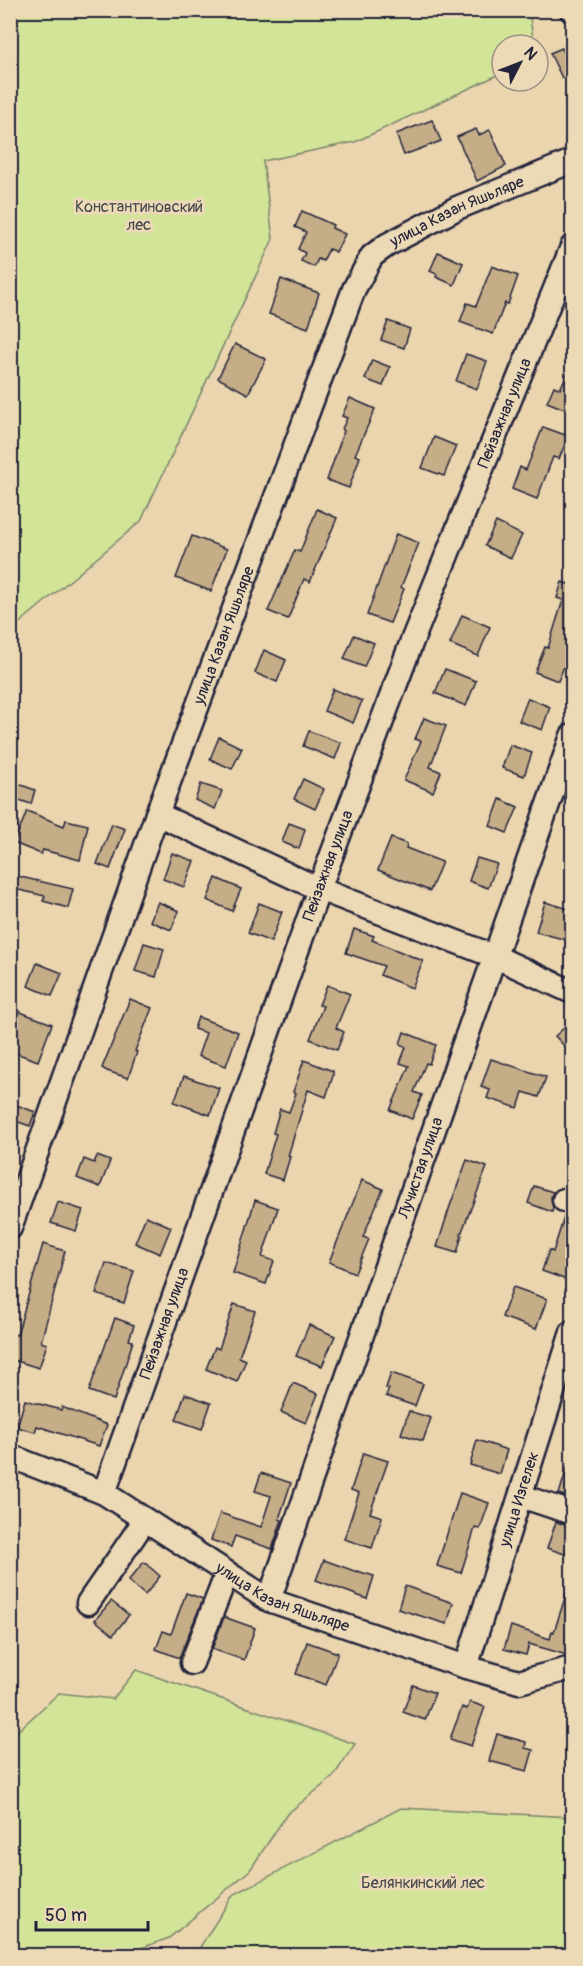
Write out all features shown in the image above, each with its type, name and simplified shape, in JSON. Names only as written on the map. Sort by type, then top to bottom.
[{"type":"street","name":"улица Казан Яшьляре","points":[[10,1228],[157,814],[354,289],[372,256],[387,245],[457,208],[573,161]]},
{"type":"street","name":"Пейзажная улица","points":[[104,1493],[319,889],[412,641],[573,247]]},
{"type":"street","name":"Лучистая улица","points":[[269,1600],[573,736]]},
{"type":"street","points":[[157,814],[319,889],[496,957],[573,992]]},
{"type":"street","name":"улица Изгелек","points":[[466,1666],[573,1332]]},
{"type":"street","name":"улица Казан Яшьляре","points":[[10,1456],[104,1493],[269,1600],[519,1682],[573,1668]]},
{"type":"street","points":[[520,1496],[573,1513]]},
{"type":"street","points":[[88,1602],[145,1520]]},
{"type":"street","points":[[192,1663],[227,1573]]},
{"type":"green space","name":"Константиновский лес","points":[[11,10],[529,11],[532,33],[490,33],[490,79],[355,142],[263,161],[273,239],[141,521],[11,630]]},
{"type":"green space","points":[[136,1670],[355,1744],[333,1777],[287,1814],[250,1870],[169,1938],[122,1955],[11,1955],[11,1737],[59,1693],[113,1699]]},
{"type":"green space","name":"Белянкинский лес","points":[[401,1808],[572,1817],[572,1955],[195,1955],[233,1895]]},
{"type":"building","points":[[562,48],[573,73],[562,78],[550,53]]},
{"type":"building","points":[[432,120],[441,141],[404,155],[396,134]]},
{"type":"building","points":[[476,129],[479,135],[490,130],[506,166],[477,181],[457,137]]},
{"type":"building","points":[[302,211],[333,225],[332,228],[345,234],[336,252],[329,249],[323,261],[318,259],[314,267],[301,261],[305,253],[298,249],[306,232],[295,227]]},
{"type":"building","points":[[438,252],[463,263],[454,285],[436,277],[437,274],[430,271]]},
{"type":"building","points":[[492,266],[518,276],[508,304],[505,303],[493,334],[460,322],[467,303],[476,306]]},
{"type":"building","points":[[281,279],[319,293],[308,328],[269,314]]},
{"type":"building","points":[[388,321],[410,329],[404,348],[381,340]]},
{"type":"building","points":[[235,344],[266,359],[248,394],[218,378]]},
{"type":"building","points":[[466,354],[487,361],[477,389],[456,381]]},
{"type":"building","points":[[372,360],[390,367],[383,386],[365,379]]},
{"type":"building","points":[[573,361],[573,398],[567,410],[547,402],[554,386],[560,389]]},
{"type":"building","points":[[350,398],[375,409],[355,455],[360,457],[349,488],[327,480],[344,431],[342,429],[347,418],[342,416]]},
{"type":"building","points":[[543,427],[568,436],[559,459],[553,457],[537,499],[512,489],[520,467],[526,470]]},
{"type":"building","points":[[434,437],[456,446],[444,476],[422,468]]},
{"type":"building","points":[[317,509],[337,518],[310,582],[304,579],[288,619],[268,611],[295,550],[300,552]]},
{"type":"building","points":[[496,522],[522,535],[511,558],[485,546]]},
{"type":"building","points":[[396,534],[419,543],[401,587],[404,589],[390,623],[367,615]]},
{"type":"building","points":[[192,536],[227,549],[211,591],[176,578]]},
{"type":"building","points":[[570,579],[573,579],[573,645],[558,681],[535,672],[545,647],[548,648],[563,600],[557,598],[562,582],[568,584]]},
{"type":"building","points":[[462,615],[490,627],[478,656],[450,644]]},
{"type":"building","points":[[354,635],[374,643],[364,667],[344,659]]},
{"type":"building","points":[[264,650],[286,660],[277,682],[255,673]]},
{"type":"building","points":[[445,669],[476,681],[466,706],[435,693]]},
{"type":"building","points":[[333,689],[362,701],[353,723],[324,711]]},
{"type":"building","points":[[528,698],[550,707],[542,730],[519,721]]},
{"type":"building","points":[[424,718],[446,726],[430,767],[441,772],[433,792],[404,780],[421,741],[415,739]]},
{"type":"building","points":[[309,731],[341,743],[335,759],[303,746]]},
{"type":"building","points":[[219,737],[242,748],[232,769],[210,759]]},
{"type":"building","points":[[510,745],[532,753],[524,776],[502,768]]},
{"type":"building","points":[[303,779],[324,789],[315,809],[294,799]]},
{"type":"building","points":[[10,781],[35,790],[31,804],[10,797]]},
{"type":"building","points":[[201,784],[222,791],[215,809],[195,800]]},
{"type":"building","points":[[500,799],[518,807],[507,833],[490,826]]},
{"type":"building","points":[[27,811],[64,826],[66,820],[88,825],[80,860],[43,850],[41,854],[14,843]]},
{"type":"building","points":[[289,823],[305,829],[299,849],[282,842]]},
{"type":"building","points":[[112,824],[125,829],[110,869],[97,864]]},
{"type":"building","points":[[391,838],[407,844],[406,848],[442,862],[430,891],[378,870]]},
{"type":"building","points":[[172,853],[194,861],[184,887],[163,879]]},
{"type":"building","points":[[477,858],[497,864],[488,888],[469,881]]},
{"type":"building","points":[[12,875],[73,889],[68,908],[43,901],[45,896],[10,888]]},
{"type":"building","points":[[216,878],[241,889],[232,911],[207,900]]},
{"type":"building","points":[[158,902],[179,911],[171,930],[150,921]]},
{"type":"building","points":[[545,902],[573,910],[573,921],[567,940],[536,932]]},
{"type":"building","points":[[259,903],[282,912],[271,942],[248,933]]},
{"type":"building","points":[[354,929],[374,936],[372,940],[423,961],[412,988],[380,975],[384,966],[346,953]]},
{"type":"building","points":[[144,943],[164,949],[156,977],[135,971]]},
{"type":"building","points":[[37,963],[62,973],[52,996],[28,986]]},
{"type":"building","points":[[327,985],[350,994],[336,1028],[344,1032],[337,1050],[310,1039],[323,1006],[319,1005]]},
{"type":"building","points":[[130,999],[152,1008],[135,1051],[137,1052],[128,1078],[102,1068]]},
{"type":"building","points":[[15,1010],[52,1024],[38,1061],[10,1051],[10,1023]]},
{"type":"building","points":[[198,1017],[238,1032],[226,1066],[198,1056],[206,1033],[194,1029]]},
{"type":"building","points":[[573,1020],[573,1055],[555,1036]]},
{"type":"building","points":[[404,1032],[436,1045],[414,1092],[422,1095],[412,1119],[390,1110],[409,1066],[400,1063],[406,1047],[400,1044]]},
{"type":"building","points":[[491,1059],[546,1077],[539,1097],[523,1092],[518,1108],[487,1098],[490,1090],[481,1087]]},
{"type":"building","points":[[304,1060],[333,1071],[333,1076],[326,1097],[308,1090],[283,1180],[264,1174],[276,1134],[273,1133],[280,1109],[289,1112]]},
{"type":"building","points":[[184,1076],[219,1088],[210,1115],[174,1102]]},
{"type":"building","points":[[14,1104],[35,1112],[30,1126],[10,1119]]},
{"type":"building","points":[[97,1156],[110,1161],[100,1187],[77,1178],[84,1159],[94,1163]]},
{"type":"building","points":[[467,1160],[487,1167],[461,1234],[457,1253],[437,1247]]},
{"type":"building","points":[[362,1180],[383,1189],[363,1237],[369,1239],[355,1273],[329,1262]]},
{"type":"building","points":[[534,1186],[553,1192],[552,1212],[528,1203]]},
{"type":"building","points":[[255,1200],[278,1208],[262,1257],[274,1261],[266,1284],[233,1273]]},
{"type":"building","points":[[58,1202],[83,1210],[76,1231],[51,1223]]},
{"type":"building","points":[[565,1214],[573,1215],[573,1263],[567,1280],[542,1271],[549,1250],[553,1252]]},
{"type":"building","points":[[146,1216],[171,1227],[160,1254],[135,1243]]},
{"type":"building","points":[[43,1244],[65,1251],[41,1342],[47,1344],[39,1368],[10,1359],[10,1333],[17,1335]]},
{"type":"building","points":[[106,1263],[134,1271],[124,1303],[96,1294]]},
{"type":"building","points":[[513,1287],[547,1299],[536,1329],[502,1317]]},
{"type":"building","points":[[234,1304],[255,1311],[239,1357],[246,1360],[237,1382],[206,1369],[215,1347],[219,1349]]},
{"type":"building","points":[[115,1318],[134,1325],[129,1340],[133,1341],[114,1400],[89,1391]]},
{"type":"building","points":[[309,1325],[335,1336],[322,1366],[296,1356]]},
{"type":"building","points":[[391,1373],[423,1384],[415,1406],[386,1396]]},
{"type":"building","points":[[293,1383],[318,1394],[306,1423],[281,1412]]},
{"type":"building","points":[[185,1394],[211,1403],[202,1429],[176,1420]]},
{"type":"building","points":[[25,1400],[61,1410],[62,1407],[107,1425],[99,1446],[37,1426],[35,1432],[17,1427]]},
{"type":"building","points":[[409,1411],[431,1418],[423,1441],[401,1434]]},
{"type":"building","points":[[477,1440],[507,1450],[500,1474],[470,1465]]},
{"type":"building","points":[[363,1453],[388,1461],[370,1513],[382,1517],[372,1548],[344,1539],[359,1493],[351,1490]]},
{"type":"building","points":[[570,1459],[573,1460],[573,1499],[559,1494]]},
{"type":"building","points":[[261,1473],[291,1483],[272,1549],[235,1536],[231,1547],[211,1540],[220,1513],[261,1527],[271,1496],[255,1491]]},
{"type":"building","points":[[460,1493],[489,1503],[480,1529],[475,1528],[461,1573],[437,1566]]},
{"type":"building","points":[[556,1522],[573,1527],[573,1557],[547,1548]]},
{"type":"building","points":[[324,1560],[374,1576],[367,1599],[316,1580]]},
{"type":"building","points":[[144,1562],[160,1576],[145,1595],[128,1581]]},
{"type":"building","points":[[570,1582],[573,1583],[573,1655],[529,1644],[526,1655],[504,1649],[511,1626],[550,1639]]},
{"type":"building","points":[[405,1586],[453,1603],[447,1624],[398,1609]]},
{"type":"building","points":[[186,1593],[203,1599],[179,1658],[156,1649],[163,1631],[171,1634]]},
{"type":"building","points":[[111,1601],[129,1615],[113,1635],[95,1620]]},
{"type":"building","points":[[224,1617],[255,1628],[244,1660],[212,1649]]},
{"type":"building","points":[[307,1642],[338,1653],[326,1685],[296,1674]]},
{"type":"building","points":[[413,1685],[435,1693],[425,1720],[403,1712]]},
{"type":"building","points":[[470,1702],[485,1707],[471,1746],[450,1739],[462,1707],[467,1709]]},
{"type":"building","points":[[497,1734],[526,1742],[525,1748],[533,1750],[527,1771],[489,1761]]}]
